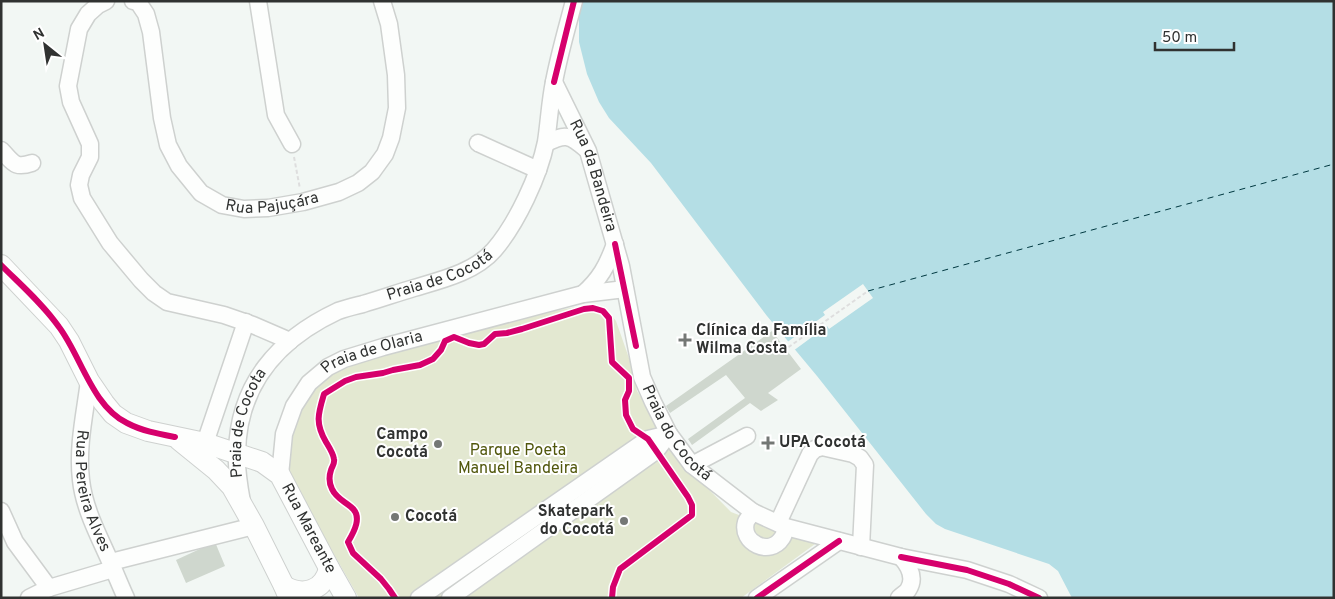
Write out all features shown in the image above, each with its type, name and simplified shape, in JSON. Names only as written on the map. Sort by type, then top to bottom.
[{"type":"main road","name":"Rua Mareante","points":[[1,265],[59,326],[69,341],[89,381],[113,414],[126,423],[148,431],[205,443],[262,462],[280,475],[346,598]]},
{"type":"main road","points":[[175,437],[199,455],[225,478],[232,487],[254,526],[286,592],[291,590],[308,592],[316,588],[327,576],[329,568]]},
{"type":"street","points":[[106,1],[88,14],[79,29],[68,86],[71,102],[90,144],[90,156],[78,185],[82,198],[110,243],[140,280],[154,293],[167,302],[246,322],[284,346]]},
{"type":"street","name":"Rua Pajuçára","points":[[133,1],[138,2],[146,14],[151,32],[162,118],[168,145],[179,166],[201,193],[222,204],[244,209],[268,208],[303,202],[339,192],[358,183],[372,172],[385,154],[391,138],[397,108],[396,75],[389,24],[382,1]]},
{"type":"street","points":[[258,1],[276,115],[292,144]]},
{"type":"street","name":"Rua da Bandeira","points":[[574,1],[554,82],[557,102],[588,151],[615,244],[596,283],[583,294]]},
{"type":"street","points":[[546,143],[557,102]]},
{"type":"street","points":[[546,143],[560,136],[568,137],[577,141],[588,151]]},
{"type":"street","points":[[478,143],[538,170]]},
{"type":"street","name":"Praia de Cocotá","points":[[284,346],[306,328],[340,310],[455,276],[474,266],[492,252],[507,234],[528,194],[546,143]]},
{"type":"street","points":[[1,150],[16,164],[23,166],[32,163]]},
{"type":"street","name":"Praia do Cocotá","points":[[615,244],[642,377],[669,434],[692,465],[753,512],[782,525],[901,557],[968,570],[1009,584],[1033,595]]},
{"type":"street","name":"Praia de Olaria","points":[[280,475],[284,434],[294,406],[309,383],[328,367],[344,359],[383,347],[583,294],[625,289]]},
{"type":"street","points":[[205,443],[246,322]]},
{"type":"street","name":"Praia de Cocota","points":[[242,503],[237,453],[238,434],[243,411],[254,384],[269,362],[284,346]]},
{"type":"street","name":"Rua Pereira Alves","points":[[89,381],[81,444],[81,481],[93,523],[126,598]]},
{"type":"street","points":[[419,598],[648,439],[669,434]]},
{"type":"street","points":[[450,598],[656,451],[669,434]]},
{"type":"street","points":[[692,465],[747,436]]},
{"type":"street","points":[[753,512],[746,522],[746,533],[752,543],[763,548],[774,546],[783,538],[782,525],[810,454],[815,449],[822,447],[853,454],[860,458],[865,465],[861,547]]},
{"type":"street","points":[[1,511],[15,542],[49,588]]},
{"type":"street","points":[[29,598],[49,588],[112,566],[254,526]]},
{"type":"street","points":[[757,598],[839,541]]},
{"type":"street","points":[[899,598],[908,591],[912,576],[911,570],[901,557]]},
{"type":"path","points":[[296,166],[303,202]]},
{"type":"path","points":[[783,351],[868,291]]},
{"type":"green space","name":"Parque Poeta Manuel Bandeira","points":[[587,305],[606,308],[616,321],[630,361],[637,391],[655,420],[669,449],[731,512],[815,544],[741,598],[359,598],[309,511],[289,470],[293,425],[313,389],[335,373],[383,353],[451,334]]},
{"type":"water","points":[[582,1],[1334,1],[1334,598],[1072,598],[1058,571],[1049,564],[945,529],[936,524],[767,316],[651,163],[609,118],[599,102],[587,74],[579,42],[579,17]]},
{"type":"pier","points":[[863,284],[873,298],[829,329],[827,326],[793,351],[786,343],[825,315],[823,312]]},
{"type":"building","points":[[772,331],[801,369],[768,393],[778,400],[761,411],[750,403],[692,445],[688,439],[745,398],[726,375],[670,413],[666,406]]},
{"type":"building","points":[[215,542],[225,566],[186,583],[176,560]]},
{"type":"ferry route","points":[[868,291],[1334,164]]},
{"type":"cycle path","points":[[554,82],[574,1]]},
{"type":"cycle path","points":[[615,244],[636,346]]},
{"type":"cycle path","points":[[1,265],[53,319],[67,339],[96,393],[115,415],[139,428],[175,437]]},
{"type":"cycle path","points":[[395,598],[381,579],[353,553],[348,542],[353,534],[357,519],[355,511],[336,495],[330,484],[334,459],[319,424],[319,413],[324,394],[345,381],[356,377],[420,365],[433,359],[441,350],[445,341],[454,337],[469,343],[484,344],[495,334],[507,333],[584,309],[593,308],[603,311],[609,318],[612,362],[629,378],[629,391],[625,400],[626,415],[633,429],[648,439],[692,505],[692,515],[620,569],[613,587],[612,598]]},
{"type":"cycle path","points":[[757,598],[839,541]]},
{"type":"cycle path","points":[[901,557],[967,570],[1009,584],[1039,598]]},
{"type":"place","name":"Clínica da Família Wilma Costa","points":[[685,340]]},
{"type":"place","name":"UPA Cocotá","points":[[768,443]]},
{"type":"place","name":"Campo Cocotá","points":[[438,444]]},
{"type":"place","name":"Cocotá","points":[[395,517]]},
{"type":"place","name":"Skatepark do Cocotá","points":[[624,521]]}]
